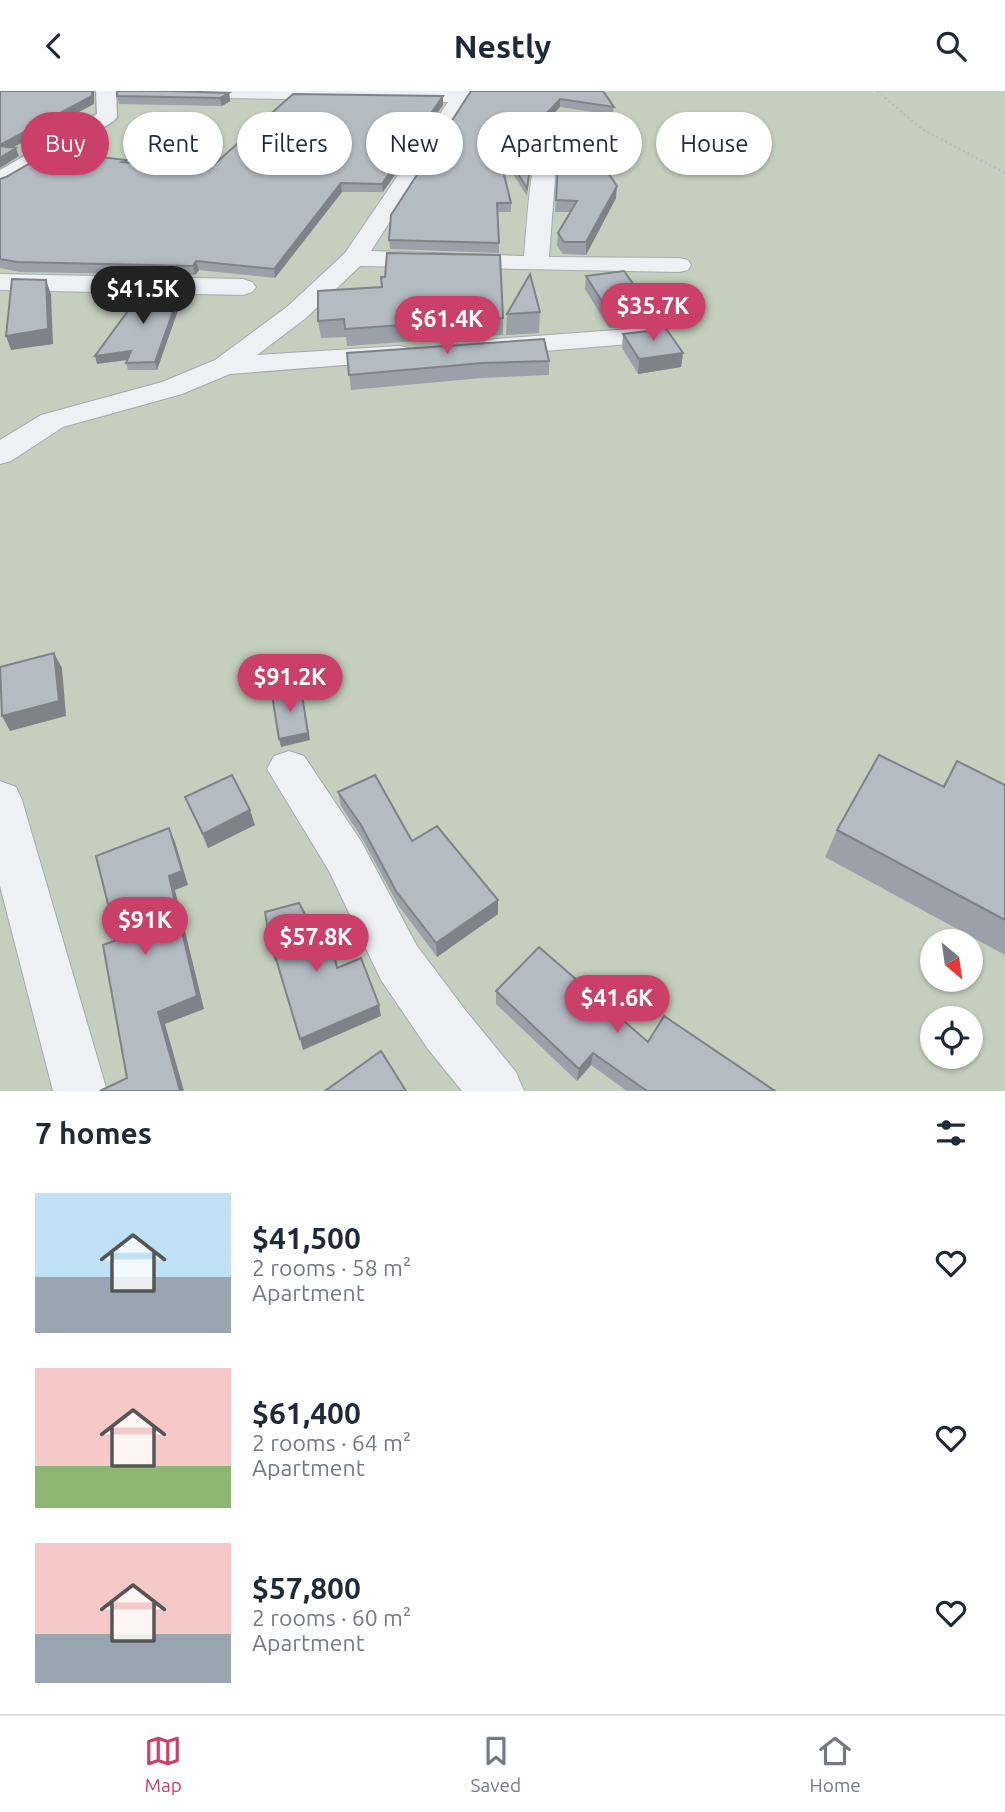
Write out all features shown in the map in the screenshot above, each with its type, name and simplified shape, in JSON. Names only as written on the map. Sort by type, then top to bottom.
[{"type":"street","points":[[0,179],[107,117],[106,91]]},
{"type":"street","points":[[174,91],[463,94]]},
{"type":"street","points":[[0,454],[52,421],[172,388],[225,366],[296,312],[354,258],[463,94]]},
{"type":"street","points":[[536,264],[544,175]]},
{"type":"street","points":[[354,258],[679,265]]},
{"type":"street","points":[[0,282],[243,287]]},
{"type":"street","points":[[463,349],[644,336]]},
{"type":"street","points":[[225,366],[421,352]]},
{"type":"street","points":[[289,769],[345,856],[399,963],[447,1030],[497,1091]]},
{"type":"street","points":[[0,800],[80,1091]]},
{"type":"path","points":[[877,91],[897,113],[934,139],[1005,173]]},
{"type":"green space","points":[[0,91],[1005,91],[1005,1091],[0,1091]]},
{"type":"building","points":[[0,91],[92,91],[92,96],[62,112],[21,112],[21,134],[0,145]]},
{"type":"building","points":[[117,91],[229,93],[220,98],[117,96]]},
{"type":"building","points":[[471,91],[603,91],[614,107],[560,99],[548,112],[477,112],[477,175],[504,175],[511,203],[497,203],[499,243],[389,240],[391,215],[417,175],[463,175],[463,112],[457,112]]},
{"type":"building","points":[[293,94],[443,96],[432,112],[366,112],[366,175],[388,175],[382,184],[341,183],[274,269],[196,261],[193,266],[17,262],[0,259],[0,179],[21,168],[21,175],[109,175],[109,158],[123,160],[123,175],[223,175],[223,157],[237,144],[237,175],[352,175],[352,112],[273,112]]},
{"type":"building","points":[[0,146],[16,148],[0,158]]},
{"type":"building","points":[[519,175],[529,175],[527,188]]},
{"type":"building","points":[[557,175],[610,175],[617,186],[586,242],[564,242],[558,233],[577,201],[556,200]]},
{"type":"building","points":[[387,253],[500,255],[503,318],[345,329],[344,319],[318,321],[318,291],[382,287],[381,277],[385,277]]},
{"type":"building","points":[[624,271],[654,313],[610,314],[586,276]]},
{"type":"building","points":[[530,274],[540,312],[507,314]]},
{"type":"building","points":[[12,279],[46,280],[48,329],[6,336]]},
{"type":"building","points":[[144,289],[181,289],[155,362],[126,363],[131,351],[95,356]]},
{"type":"building","points":[[662,323],[683,353],[639,359],[623,334],[656,330]]},
{"type":"building","points":[[544,339],[549,361],[482,363],[349,375],[347,353]]},
{"type":"building","points":[[54,653],[59,701],[2,716],[0,667]]},
{"type":"building","points":[[301,689],[308,733],[279,739],[272,695]]},
{"type":"building","points":[[879,755],[944,787],[957,761],[1005,785],[1005,920],[837,830]]},
{"type":"building","points":[[232,775],[250,810],[203,834],[185,797]]},
{"type":"building","points":[[375,775],[412,841],[437,826],[498,900],[436,943],[396,891],[361,825],[338,792]]},
{"type":"building","points":[[169,828],[182,871],[169,876],[197,996],[158,1012],[180,1091],[100,1091],[127,1078],[103,945],[117,940],[96,856]]},
{"type":"building","points":[[299,903],[317,937],[330,933],[337,968],[361,958],[379,1005],[300,1039],[273,949],[271,950],[265,912]]},
{"type":"building","points":[[539,947],[648,1042],[664,1016],[775,1091],[647,1091],[593,1053],[579,1069],[496,991]]},
{"type":"building","points":[[381,1051],[406,1091],[325,1091]]}]
